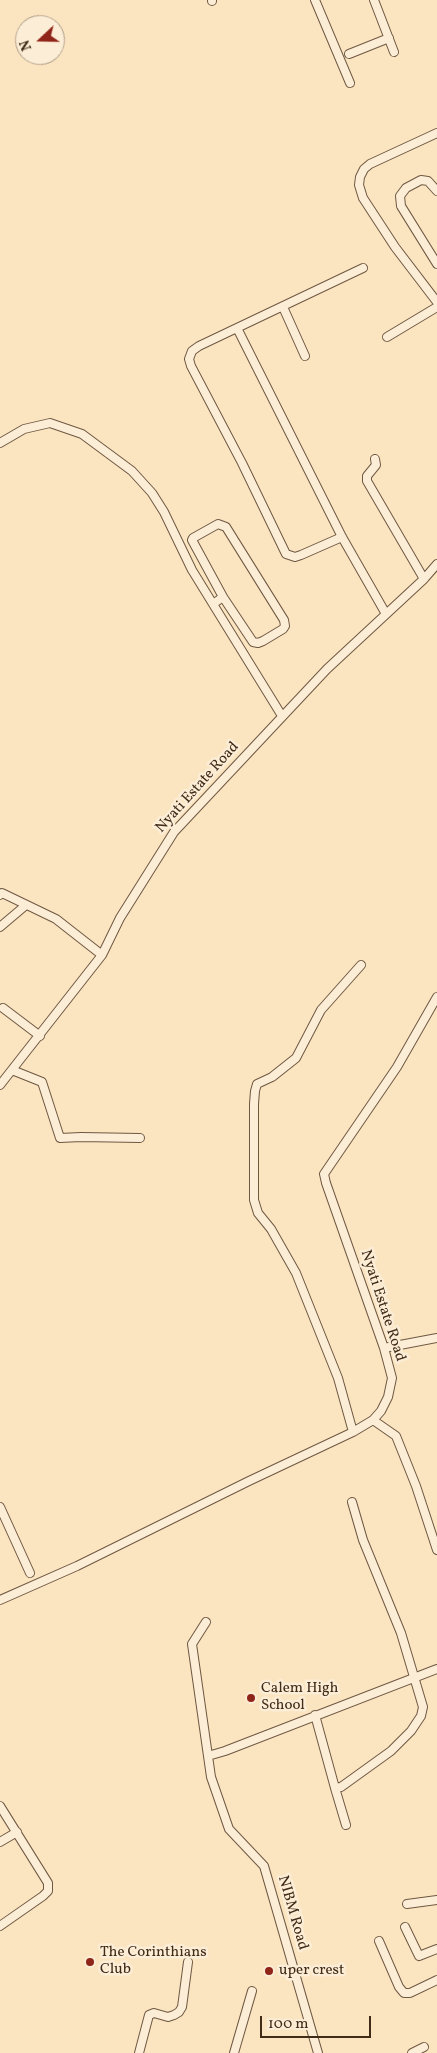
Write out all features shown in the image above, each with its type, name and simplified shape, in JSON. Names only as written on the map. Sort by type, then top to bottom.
[{"type":"street","points":[[315,0],[350,83]]},
{"type":"street","points":[[374,0],[394,52]]},
{"type":"street","points":[[348,54],[389,38]]},
{"type":"street","points":[[437,133],[370,164],[364,169],[359,185],[364,198],[394,247],[437,302]]},
{"type":"street","points":[[437,191],[428,181],[421,180],[406,188],[400,196],[401,206],[437,264]]},
{"type":"street","points":[[342,537],[295,557],[286,554],[242,463],[189,363],[190,354],[195,348],[363,268]]},
{"type":"street","points":[[283,306],[305,356]]},
{"type":"street","points":[[387,337],[437,307]]},
{"type":"street","points":[[237,328],[342,537],[386,614]]},
{"type":"street","points":[[0,443],[24,430],[50,423],[82,434],[132,471],[152,493],[164,512],[192,570],[282,716]]},
{"type":"street","points":[[375,459],[376,465],[367,476],[367,481],[424,578]]},
{"type":"street","points":[[218,524],[226,527],[284,620],[285,626],[283,630],[263,641],[253,642],[223,596],[192,540],[218,524]]},
{"type":"street","name":"Nyati Estate Road","points":[[0,1085],[102,955],[120,918],[174,832],[327,668],[437,564]]},
{"type":"street","points":[[213,604],[223,596]]},
{"type":"street","points":[[0,895],[2,893],[56,919],[102,955]]},
{"type":"street","points":[[0,927],[26,905]]},
{"type":"street","points":[[353,1432],[338,1378],[296,1272],[271,1229],[258,1213],[254,1200],[254,1104],[257,1084],[279,1072],[296,1058],[321,1010],[361,964]]},
{"type":"street","name":"Nyati Estate Road","points":[[0,1600],[77,1566],[248,1480],[353,1432],[374,1420],[381,1411],[388,1397],[392,1378],[384,1348],[324,1174],[397,1067],[437,997]]},
{"type":"street","points":[[3,1008],[40,1036]]},
{"type":"street","points":[[12,1070],[42,1082],[60,1138],[140,1138]]},
{"type":"street","points":[[384,1348],[437,1338]]},
{"type":"street","points":[[374,1420],[396,1436],[416,1486],[437,1550]]},
{"type":"street","points":[[335,1788],[341,1787],[390,1751],[411,1731],[421,1716],[423,1707],[401,1632],[366,1547],[352,1502]]},
{"type":"street","points":[[0,1507],[30,1573]]},
{"type":"street","points":[[206,1622],[192,1644],[208,1756],[437,1669]]},
{"type":"street","points":[[315,1715],[346,1825]]},
{"type":"street","name":"NIBM Road","points":[[208,1756],[213,1786],[229,1829],[264,1866],[318,2053]]},
{"type":"street","points":[[0,1806],[48,1883],[48,1891],[0,1926]]},
{"type":"street","points":[[0,1842],[17,1832]]},
{"type":"street","points":[[406,1904],[437,1900]]},
{"type":"street","points":[[404,1927],[418,1956],[437,1949]]},
{"type":"street","points":[[379,1941],[399,1987],[404,1993],[410,1993],[437,1980]]},
{"type":"street","points":[[139,2053],[149,2015],[154,2013],[168,2016],[174,2015],[182,2007],[188,1962]]},
{"type":"street","points":[[234,2053],[252,1991]]},
{"type":"street","points":[[412,2053],[424,2047]]},
{"type":"place","name":"Calem High School","points":[[251,1698]]},
{"type":"place","name":"The Corinthians Club","points":[[90,1962]]},
{"type":"place","name":"uper crest","points":[[269,1971]]}]
